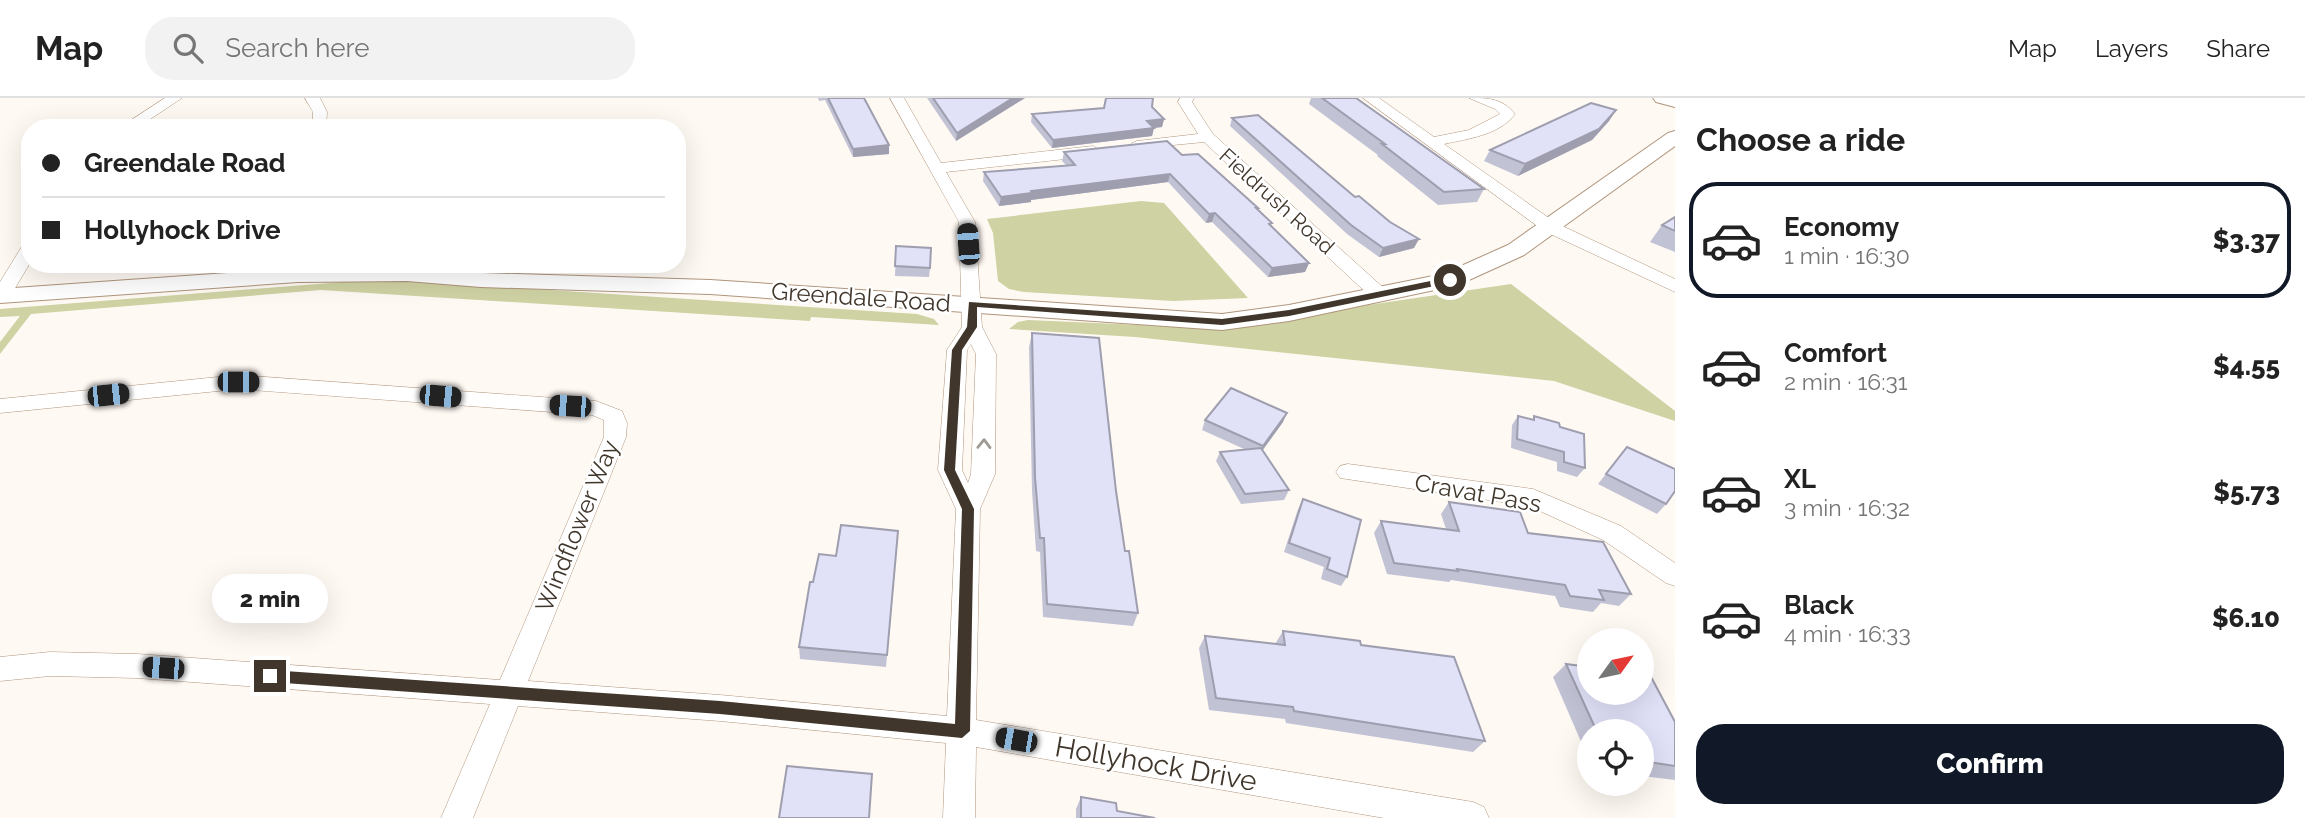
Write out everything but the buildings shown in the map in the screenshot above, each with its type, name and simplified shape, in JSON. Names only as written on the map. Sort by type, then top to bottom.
[{"type":"main road","points":[[1662,98],[1675,101]]},
{"type":"street","points":[[141,119],[175,98]]},
{"type":"street","points":[[312,98],[318,104],[322,119]]},
{"type":"street","points":[[897,98],[967,222],[972,316],[986,354],[983,474],[968,509],[959,818]]},
{"type":"street","name":"Fieldrush Road","points":[[1186,98],[1185,102],[1207,137],[1380,295]]},
{"type":"street","points":[[1370,98],[1550,227],[1675,286]]},
{"type":"street","points":[[1430,142],[1473,134],[1508,114],[1500,106],[1476,98]]},
{"type":"street","points":[[936,168],[1207,137]]},
{"type":"street","name":"Greendale Road","points":[[1,296],[286,276],[370,274],[710,287],[972,316],[1222,322],[1289,313],[1450,280],[1516,250],[1675,137]]},
{"type":"street","points":[[1550,227],[1598,237],[1675,273]]},
{"type":"street","points":[[1,296],[21,262]]},
{"type":"street","points":[[968,509],[950,470],[957,350],[972,316]]},
{"type":"street","name":"Windflower Way","points":[[0,406],[248,382],[605,410],[614,416],[615,437],[457,818]]},
{"type":"street","name":"Cravat Pass","points":[[1348,472],[1533,498],[1612,533],[1675,576]]},
{"type":"street","name":"Hollyhock Drive","points":[[0,669],[50,664],[137,666],[720,708],[962,731],[1473,818]]},
{"type":"green space","points":[[1141,201],[1164,203],[1248,298],[1173,301],[1024,292],[1009,289],[998,281],[993,233],[987,219]]},
{"type":"green space","points":[[381,279],[917,314],[934,319],[939,325],[811,317],[810,321],[321,290],[31,314],[0,354],[0,342],[20,316],[0,317],[0,309]]},
{"type":"green space","points":[[1511,284],[1675,411],[1675,421],[1554,381],[1135,337],[1009,329],[1018,322],[1028,320],[1209,328],[1272,323],[1368,305]]},
{"type":"route","points":[[270,676],[720,708],[962,731],[968,509],[950,470],[957,350],[972,327],[972,304],[1222,322],[1289,313],[1450,280]]}]
